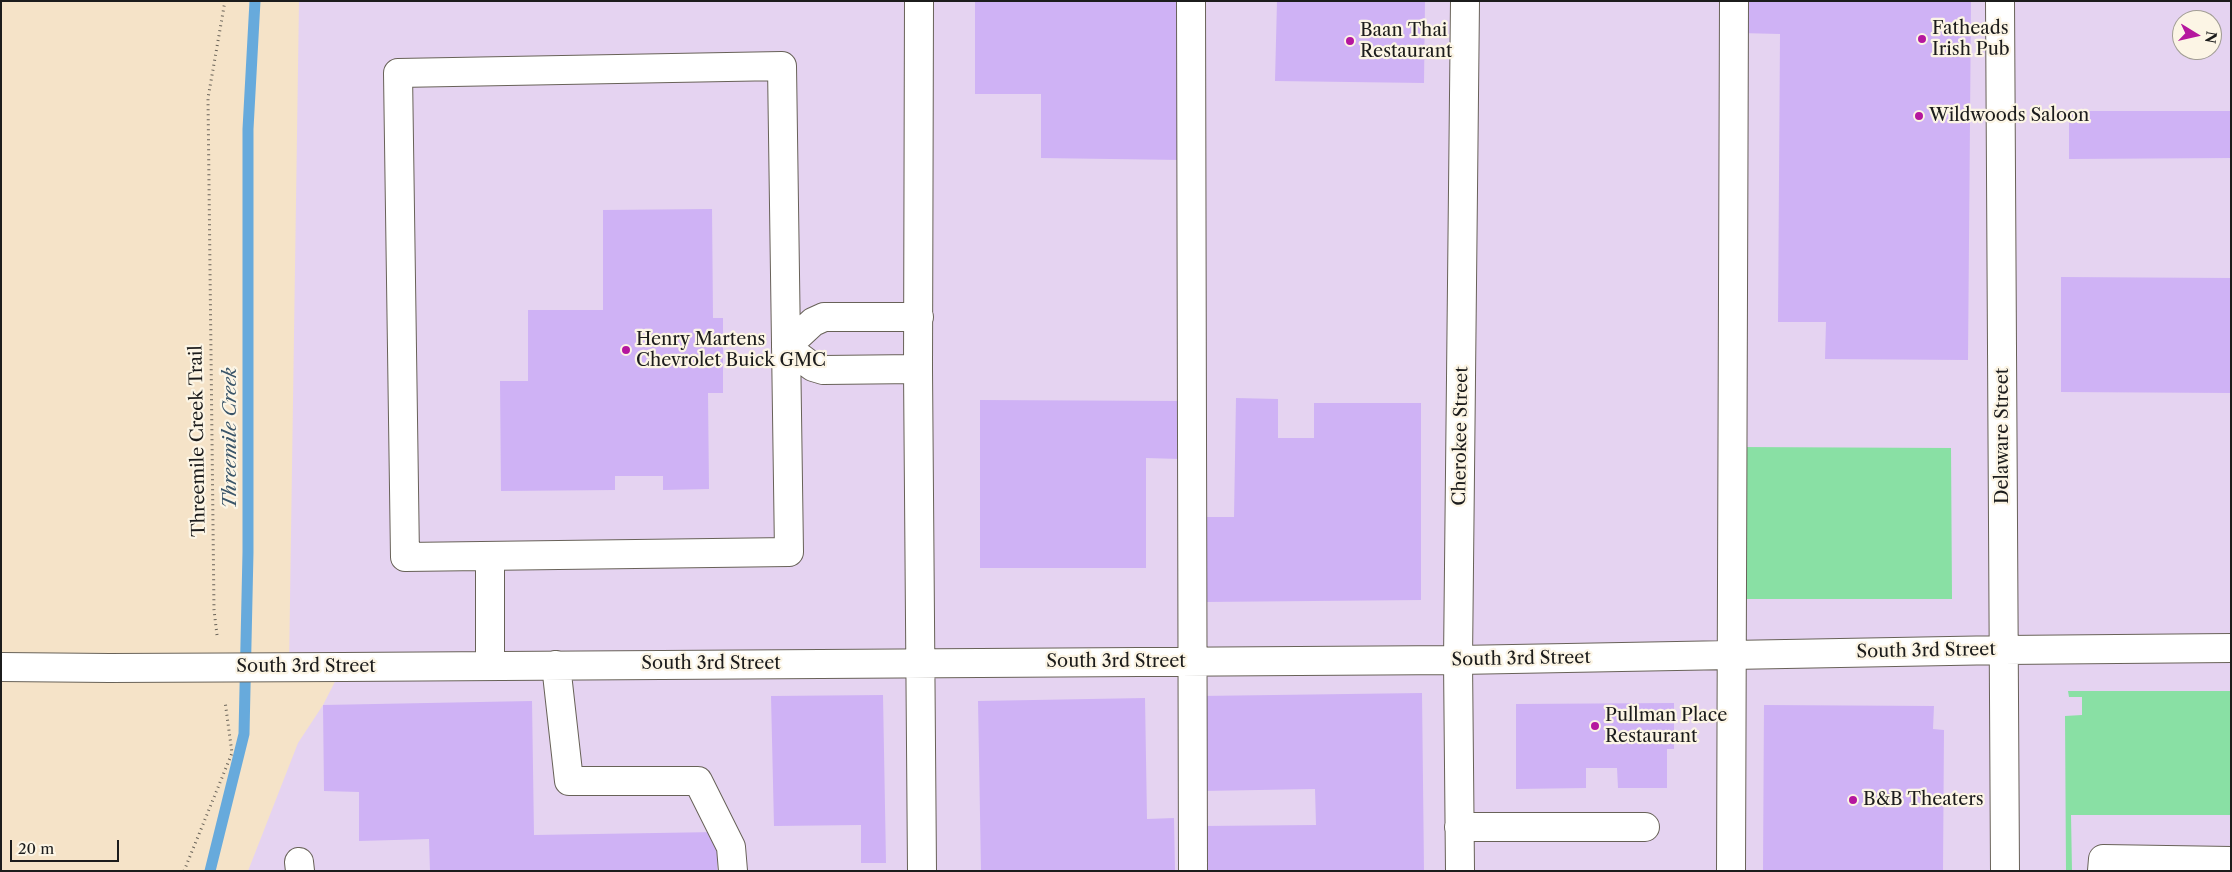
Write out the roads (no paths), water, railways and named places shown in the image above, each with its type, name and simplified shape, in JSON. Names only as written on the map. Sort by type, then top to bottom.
[{"type":"street","points":[[919,1],[918,369],[922,871]]},
{"type":"street","points":[[1191,1],[1194,871]]},
{"type":"street","name":"Cherokee Street","points":[[1460,871],[1458,660],[1465,1]]},
{"type":"street","points":[[1731,871],[1734,1]]},
{"type":"street","name":"Delaware Street","points":[[2000,1],[2005,871]]},
{"type":"street","points":[[782,66],[786,347],[789,552],[405,557],[398,74],[782,66]]},
{"type":"street","points":[[786,347],[813,322],[824,317],[919,317]]},
{"type":"street","points":[[786,347],[813,367],[823,370],[918,369]]},
{"type":"street","points":[[490,556],[490,665]]},
{"type":"street","name":"South 3rd Street","points":[[1,667],[342,667],[1458,660],[2004,650],[2231,648]]},
{"type":"street","points":[[556,665],[569,781],[698,781],[731,847],[733,871]]},
{"type":"street","points":[[1460,827],[1645,827]]},
{"type":"street","points":[[2102,871],[2102,859],[2231,861]]},
{"type":"waterway","name":"Threemile Creek","points":[[210,871],[244,734],[248,552],[248,129],[255,1]]},
{"type":"place","name":"Fatheads Irish Pub","points":[[1922,39]]},
{"type":"place","name":"Baan Thai Restaurant","points":[[1350,41]]},
{"type":"place","name":"Wildwoods Saloon","points":[[1919,116]]},
{"type":"place","name":"Henry Martens Chevrolet Buick GMC","points":[[626,350]]},
{"type":"place","name":"Pullman Place Restaurant","points":[[1595,726]]},
{"type":"place","name":"B&B Theaters","points":[[1853,800]]}]
